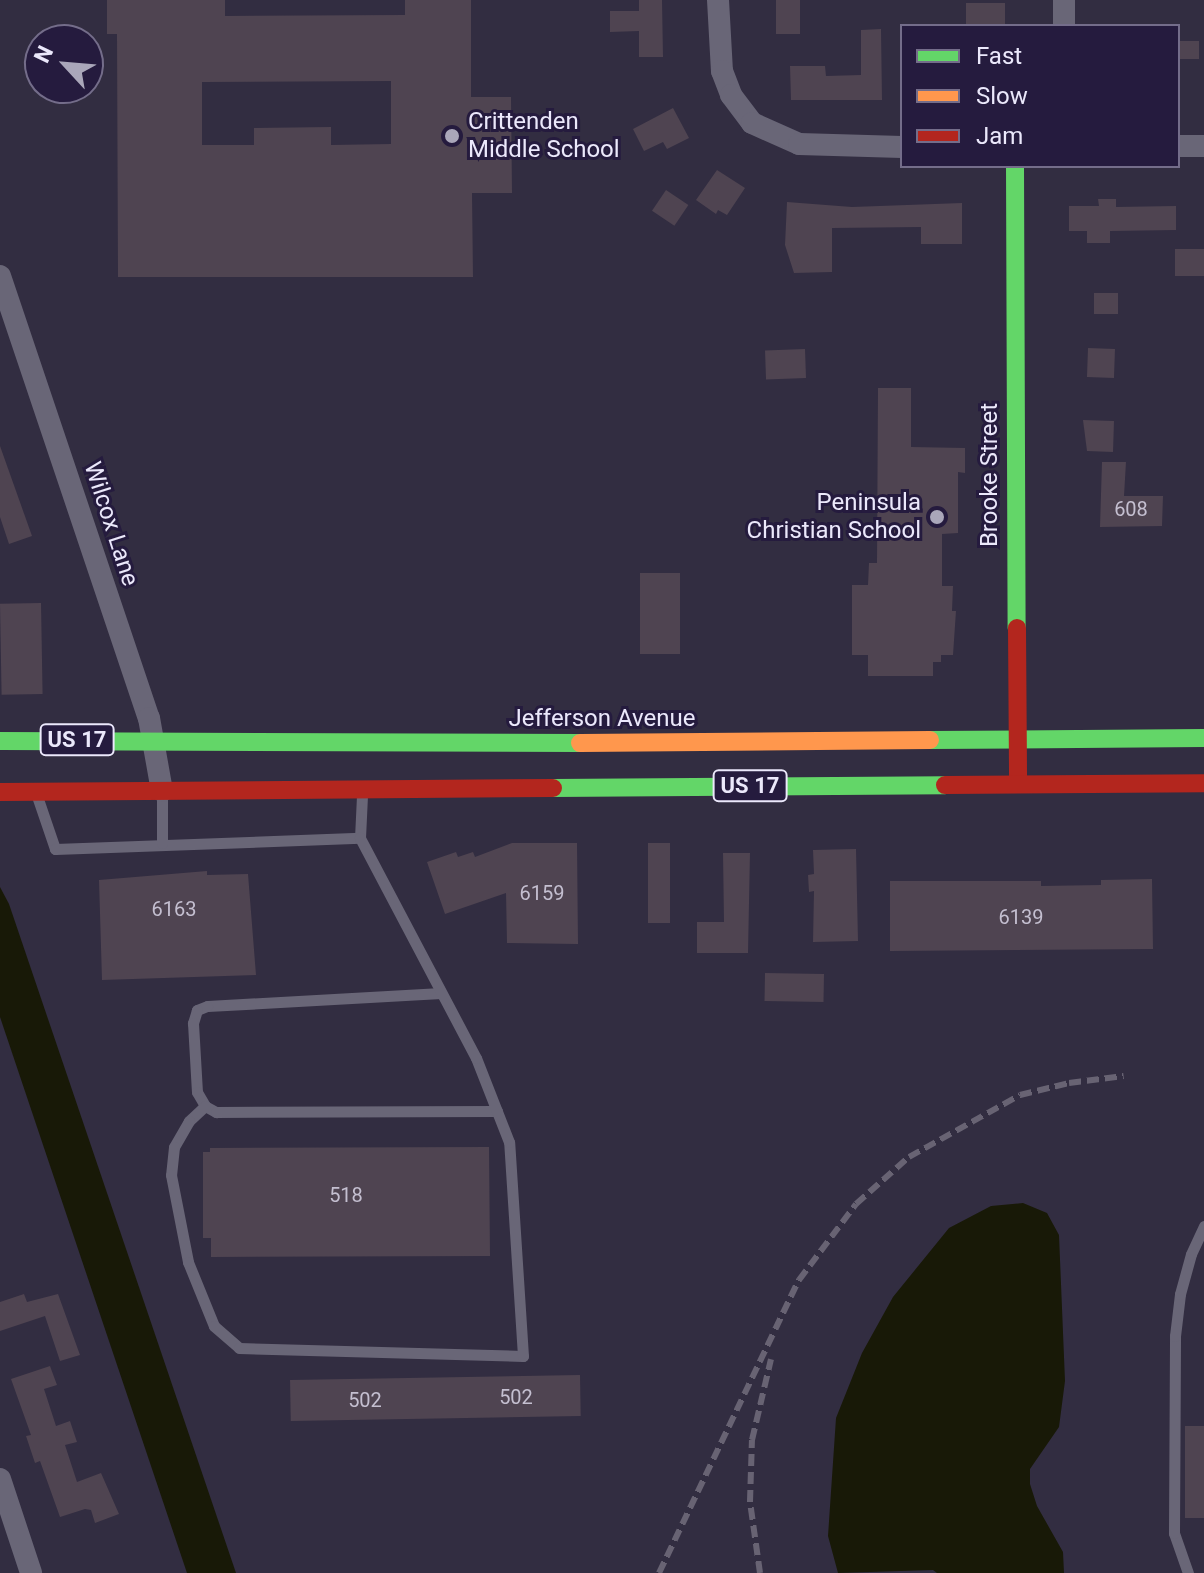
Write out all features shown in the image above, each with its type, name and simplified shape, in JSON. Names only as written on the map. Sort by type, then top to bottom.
[{"type":"main road","name":"Brooke Street","points":[[1015,168],[1018,784]]},
{"type":"main road","name":"Jefferson Avenue","points":[[0,741],[154,739],[501,743],[1204,738]]},
{"type":"main road","name":"US 17","points":[[0,792],[1204,783]]},
{"type":"street","points":[[718,0],[719,44],[731,95],[752,123],[799,144],[900,147]]},
{"type":"street","points":[[1064,0],[1064,24]]},
{"type":"street","points":[[1180,146],[1204,146]]},
{"type":"street","name":"Wilcox Lane","points":[[0,276],[154,739],[162,791]]},
{"type":"street","points":[[0,1479],[31,1573]]},
{"type":"lane","points":[[205,1106],[189,1121],[174,1147],[171,1175],[188,1262],[214,1326],[239,1348],[523,1356],[509,1142],[476,1058],[360,838],[362,789]]},
{"type":"lane","points":[[162,791],[162,843]]},
{"type":"lane","points":[[36,792],[55,849],[360,838]]},
{"type":"lane","points":[[441,993],[207,1006],[197,1010],[193,1023],[197,1092],[205,1106],[216,1112],[497,1111]]},
{"type":"lane","points":[[1188,1573],[1174,1533],[1175,1336],[1183,1281],[1204,1226]]},
{"type":"shaded area","points":[[0,887],[9,904],[236,1573],[187,1573],[0,1017]]},
{"type":"shaded area","points":[[1023,1203],[1047,1213],[1059,1235],[1065,1381],[1059,1427],[1030,1469],[1030,1484],[1037,1506],[1063,1552],[1064,1573],[937,1573],[933,1570],[838,1573],[828,1536],[836,1418],[862,1353],[893,1297],[949,1228],[991,1206]]},
{"type":"building","name":"Crittenden Middle School","points":[[107,0],[225,0],[225,16],[405,15],[405,0],[471,0],[471,97],[511,97],[512,193],[472,193],[473,277],[118,277],[117,34],[107,34]],"holes":[[[391,81],[391,144],[331,145],[331,127],[254,128],[254,145],[202,145],[202,82]]]},
{"type":"building","points":[[639,0],[662,0],[663,57],[639,57],[639,31],[610,32],[610,11],[639,11]]},
{"type":"building","points":[[776,0],[800,0],[800,34],[776,34]]},
{"type":"building","points":[[966,3],[1005,3],[1005,24],[966,24]]},
{"type":"building","points":[[881,29],[882,100],[791,100],[790,66],[825,66],[826,76],[861,75],[861,30]]},
{"type":"building","points":[[1180,41],[1199,41],[1199,59],[1180,59]]},
{"type":"building","points":[[673,108],[689,138],[667,149],[663,142],[644,151],[633,129]]},
{"type":"building","points":[[717,170],[745,188],[727,215],[718,210],[716,214],[696,200]]},
{"type":"building","points":[[666,190],[688,205],[674,226],[652,211]]},
{"type":"building","points":[[1098,199],[1116,199],[1116,207],[1176,206],[1176,230],[1110,231],[1110,243],[1087,243],[1087,231],[1069,231],[1069,206],[1099,206]]},
{"type":"building","points":[[787,202],[852,207],[962,203],[962,244],[921,244],[921,227],[832,228],[832,272],[794,273],[785,245]]},
{"type":"building","points":[[1175,249],[1204,249],[1204,276],[1175,276]]},
{"type":"building","points":[[1094,293],[1118,293],[1118,314],[1094,314]]},
{"type":"building","points":[[1088,348],[1115,349],[1114,378],[1087,377]]},
{"type":"building","points":[[805,349],[806,378],[766,379],[765,350]]},
{"type":"building","name":"Peninsula Christian School","points":[[878,388],[911,388],[911,447],[965,448],[965,473],[958,472],[958,533],[942,534],[942,586],[953,586],[952,611],[956,611],[953,655],[941,655],[941,662],[933,662],[933,676],[868,676],[868,655],[852,655],[852,585],[868,585],[869,563],[877,563]]},
{"type":"building","points":[[1083,420],[1114,421],[1113,452],[1087,451]]},
{"type":"building","points":[[0,446],[32,536],[9,544],[0,517]]},
{"type":"building","points":[[1102,462],[1126,462],[1124,496],[1163,496],[1162,526],[1100,527]]},
{"type":"building","points":[[640,573],[680,573],[680,654],[640,654]]},
{"type":"building","points":[[41,603],[43,694],[2,695],[0,604]]},
{"type":"building","points":[[512,843],[577,843],[578,944],[507,943],[506,893],[445,914],[427,862],[456,852],[458,857],[473,852],[475,857]]},
{"type":"building","points":[[648,843],[670,843],[670,923],[648,923]]},
{"type":"building","points":[[856,849],[858,941],[813,942],[814,891],[809,892],[808,875],[814,874],[813,850]]},
{"type":"building","points":[[723,853],[750,853],[748,953],[697,953],[697,922],[724,922]]},
{"type":"building","points":[[207,871],[207,875],[248,874],[256,975],[102,980],[99,880]]},
{"type":"building","points":[[1152,879],[1153,949],[890,951],[890,881],[1041,881],[1041,886],[1101,885],[1101,880]]},
{"type":"building","points":[[765,973],[824,974],[824,1002],[765,1001]]},
{"type":"building","points":[[489,1147],[490,1256],[211,1257],[211,1238],[203,1238],[203,1152],[210,1152],[210,1148]]},
{"type":"building","points":[[24,1294],[27,1302],[58,1294],[80,1355],[60,1361],[45,1316],[0,1331],[0,1302]]},
{"type":"building","points":[[50,1366],[57,1385],[44,1389],[56,1426],[70,1421],[77,1442],[65,1445],[77,1482],[101,1473],[119,1514],[95,1523],[91,1510],[60,1517],[40,1461],[35,1463],[26,1436],[31,1435],[11,1379]]},
{"type":"building","points":[[580,1375],[581,1416],[291,1421],[290,1380]]},
{"type":"building","points":[[1185,1426],[1204,1426],[1204,1518],[1185,1518]]},
{"type":"railway","points":[[659,1573],[799,1280],[856,1204],[909,1157],[1020,1095],[1069,1083],[1124,1076]]},
{"type":"railway","points":[[760,1573],[750,1502],[752,1440],[771,1359]]},
{"type":"traffic: fast","points":[[1015,168],[1017,628]]},
{"type":"traffic: fast","points":[[930,740],[1204,738]]},
{"type":"traffic: fast","points":[[0,741],[580,743]]},
{"type":"traffic: fast","points":[[553,788],[945,785]]},
{"type":"traffic: slow","points":[[580,743],[930,740]]},
{"type":"traffic: jam","points":[[1017,628],[1018,784]]},
{"type":"traffic: jam","points":[[945,785],[1204,783]]},
{"type":"traffic: jam","points":[[0,792],[553,788]]},
{"type":"place","name":"Crittenden Middle School","points":[[452,136]]},
{"type":"place","name":"Peninsula Christian School","points":[[937,517]]}]
